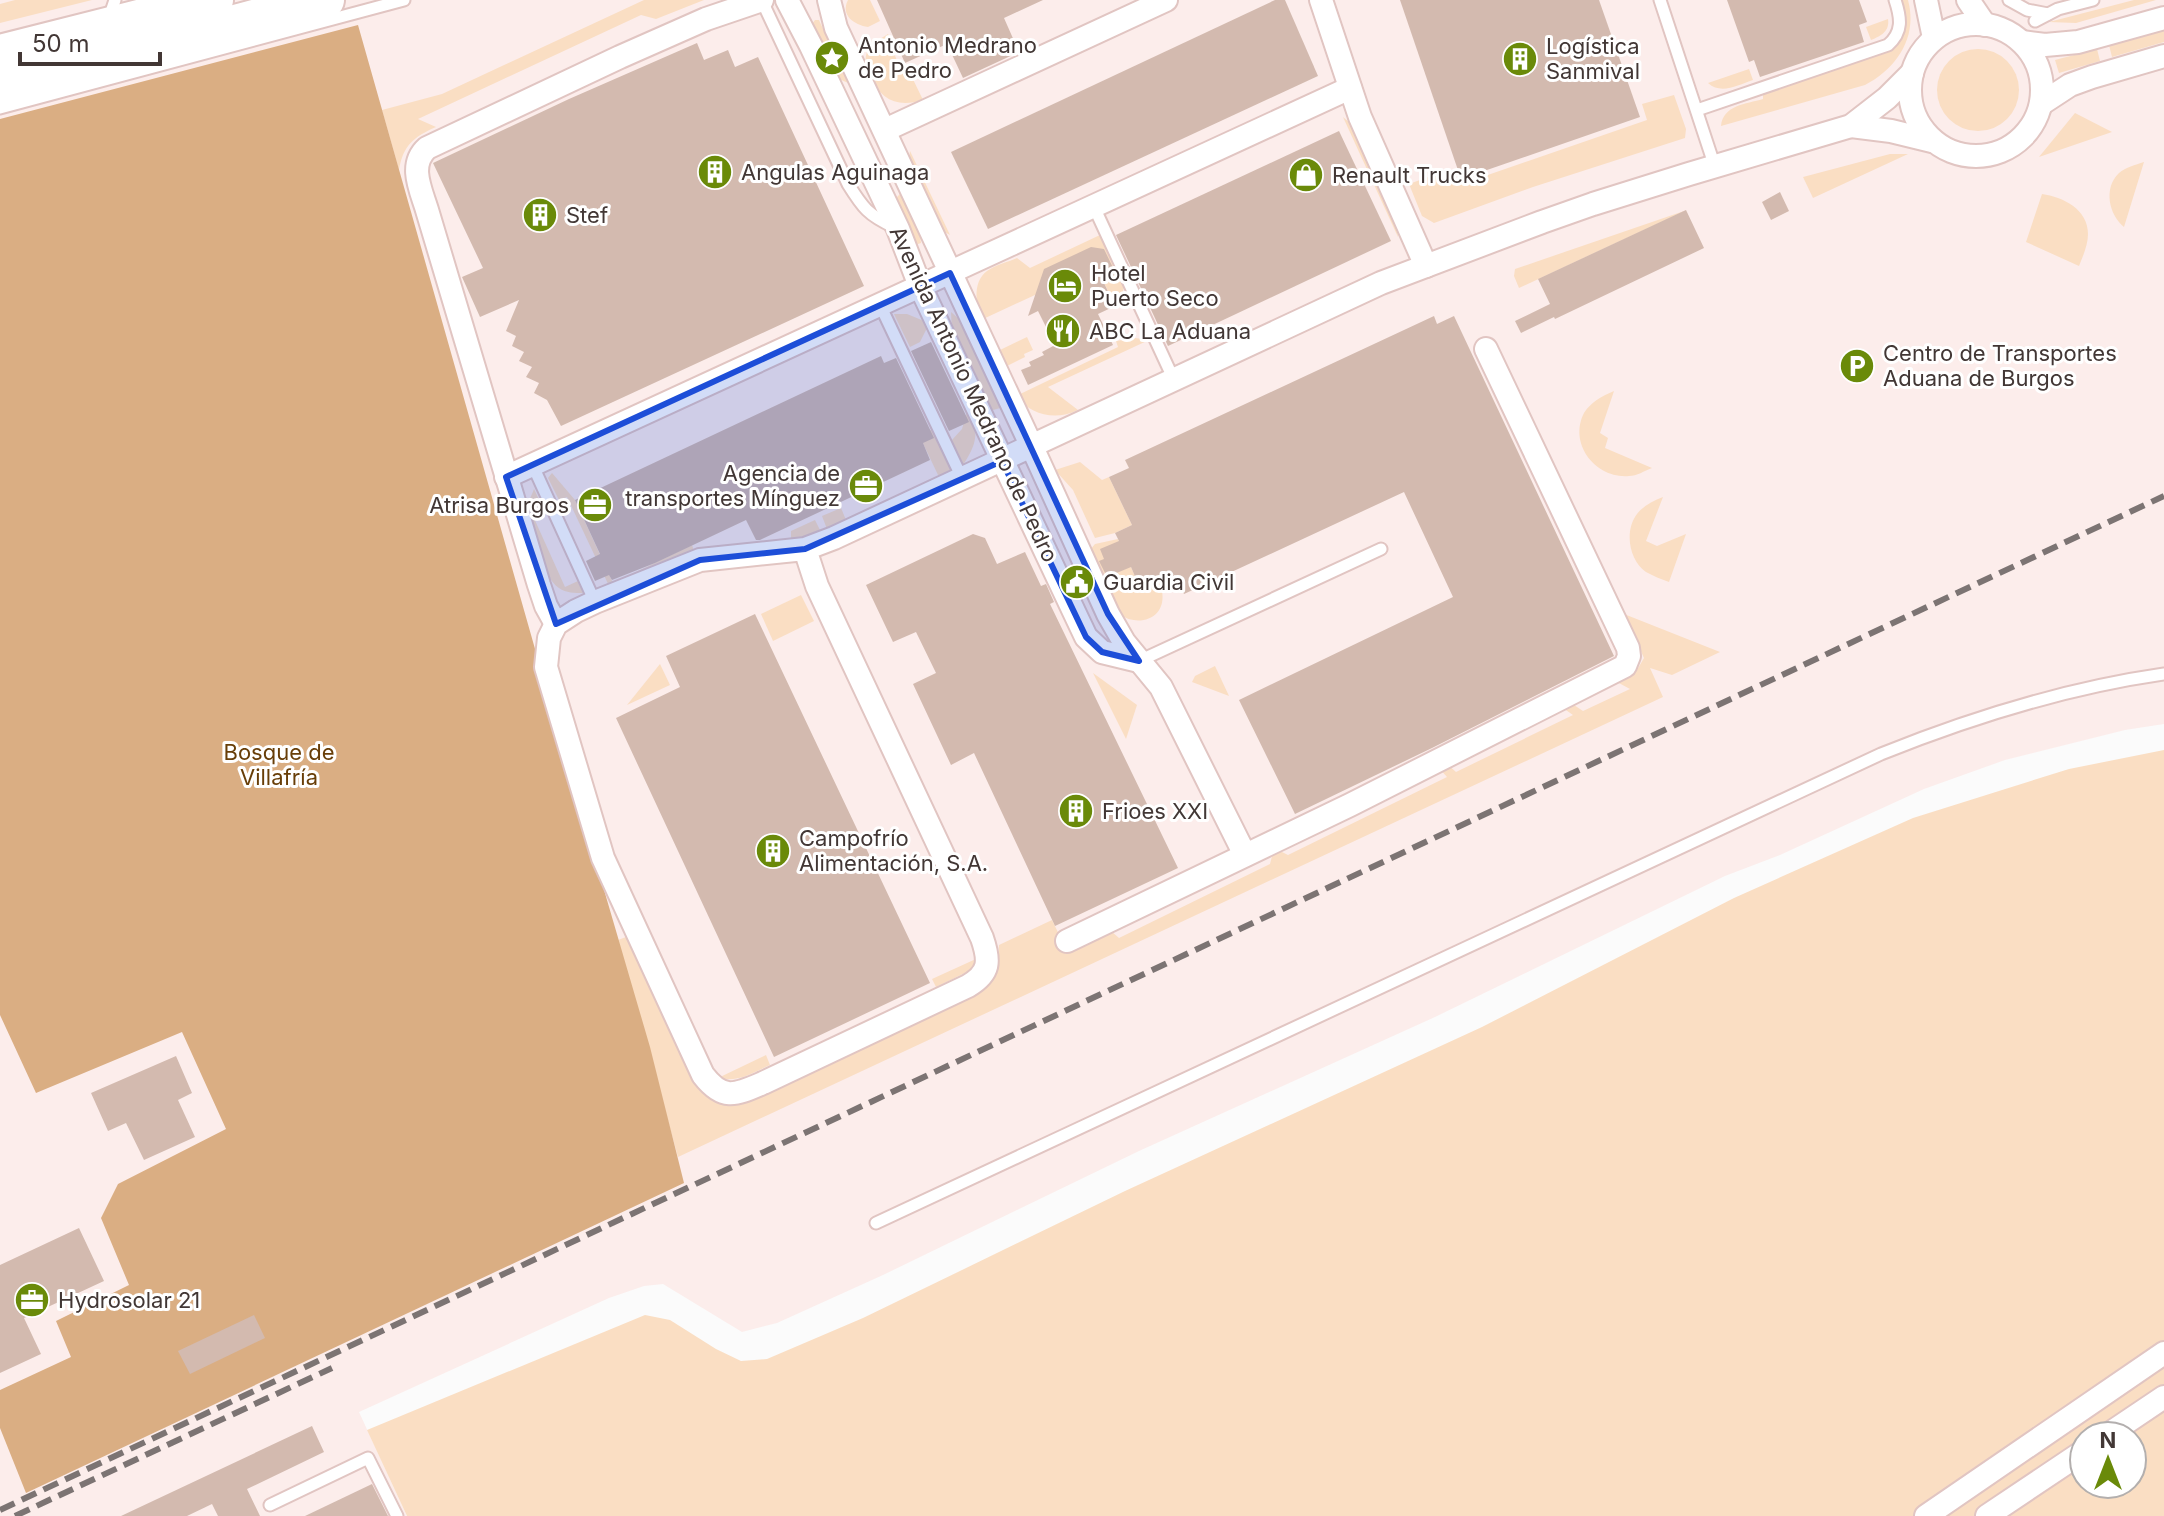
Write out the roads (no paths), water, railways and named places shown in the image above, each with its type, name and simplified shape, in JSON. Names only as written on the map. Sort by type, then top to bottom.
[{"type":"highway","points":[[0,54],[214,0]]},
{"type":"highway","points":[[0,87],[325,0]]},
{"type":"street","name":"Avenida Antonio Medrano de Pedro","points":[[787,0],[898,229],[920,286],[1086,637],[1102,652],[1139,661]]},
{"type":"street","name":"Avenida Antonio Medrano de Pedro","points":[[829,0],[836,28],[1108,614],[1139,661]]},
{"type":"street","points":[[885,130],[1166,0]]},
{"type":"street","points":[[1321,0],[1360,117],[1426,266]]},
{"type":"street","points":[[1926,0],[1934,38]]},
{"type":"street","points":[[1968,0],[1985,25]]},
{"type":"street","points":[[556,624],[546,606],[506,477],[419,182],[416,165],[419,155],[427,148],[620,57],[706,19],[762,1]]},
{"type":"street","points":[[2022,42],[2045,45],[2078,42],[2164,18]]},
{"type":"street","points":[[1851,126],[1932,141],[1959,155],[1974,157],[2004,151],[2028,132],[2041,104],[2039,71],[2022,42],[1998,28],[1985,25],[1958,27],[1934,38],[1917,59],[1909,97],[1917,121],[1932,141]]},
{"type":"street","points":[[2041,104],[2070,85],[2164,56]]},
{"type":"street","points":[[805,549],[817,586],[982,938],[987,968],[968,986],[749,1089],[721,1092],[714,1089],[703,1075],[603,858],[546,667],[549,638],[556,624],[595,602],[700,560],[805,549],[834,538],[1381,283],[1542,222],[1851,126],[1887,98],[1912,73]]},
{"type":"street","points":[[506,477],[1350,88]]},
{"type":"street","points":[[1067,941],[1621,670],[1627,662],[1628,648],[1486,349]]},
{"type":"street","points":[[1139,661],[1161,687],[1245,855]]},
{"type":"street","points":[[1926,1516],[2164,1353]]},
{"type":"street","points":[[2130,1420],[2164,1397]]},
{"type":"street","points":[[1987,1516],[2068,1462]]},
{"type":"lane","points":[[0,108],[404,0]]},
{"type":"lane","points":[[1660,0],[1715,167]]},
{"type":"lane","points":[[1697,110],[1888,45],[1899,29],[1895,0]]},
{"type":"lane","points":[[2009,0],[2027,10],[2048,14]]},
{"type":"lane","points":[[2035,21],[2058,9],[2093,0]]},
{"type":"lane","points":[[762,1],[848,184],[860,204],[873,217],[898,229]]},
{"type":"lane","points":[[96,13],[117,5]]},
{"type":"lane","points":[[1094,207],[1174,380]]},
{"type":"lane","points":[[880,305],[962,478]]},
{"type":"lane","points":[[533,466],[595,602]]},
{"type":"lane","points":[[1139,661],[1381,549]]},
{"type":"lane","points":[[876,1223],[1881,754],[1951,726],[2021,704],[2164,674]]},
{"type":"lane","points":[[270,1505],[368,1458],[397,1516]]},
{"type":"railway","points":[[0,1510],[2164,496]]},
{"type":"railway","points":[[15,1516],[332,1368]]},
{"type":"place","name":"Antonio Medrano de Pedro","points":[[832,58]]},
{"type":"place","name":"Logística Sanmival","points":[[1520,59]]},
{"type":"place","name":"Angulas Aguinaga","points":[[715,172]]},
{"type":"place","name":"Renault Trucks","points":[[1306,175]]},
{"type":"place","name":"Stef","points":[[540,215]]},
{"type":"place","name":"Hotel Puerto Seco","points":[[1065,286]]},
{"type":"place","name":"ABC La Aduana","points":[[1063,331]]},
{"type":"place","name":"Centro de Transportes Aduana de Burgos","points":[[1857,366]]},
{"type":"place","name":"Agencia de transportes Mínguez","points":[[866,486]]},
{"type":"place","name":"Atrisa Burgos","points":[[595,505]]},
{"type":"place","name":"Guardia Civil","points":[[1077,582]]},
{"type":"place","name":"Frioes XXI","points":[[1076,811]]},
{"type":"place","name":"Campofrío Alimentación, S.A.","points":[[773,851]]},
{"type":"place","name":"Hydrosolar 21","points":[[32,1300]]},
{"type":"park label","name":"Bosque de Villafría","points":[[279,764]]}]
